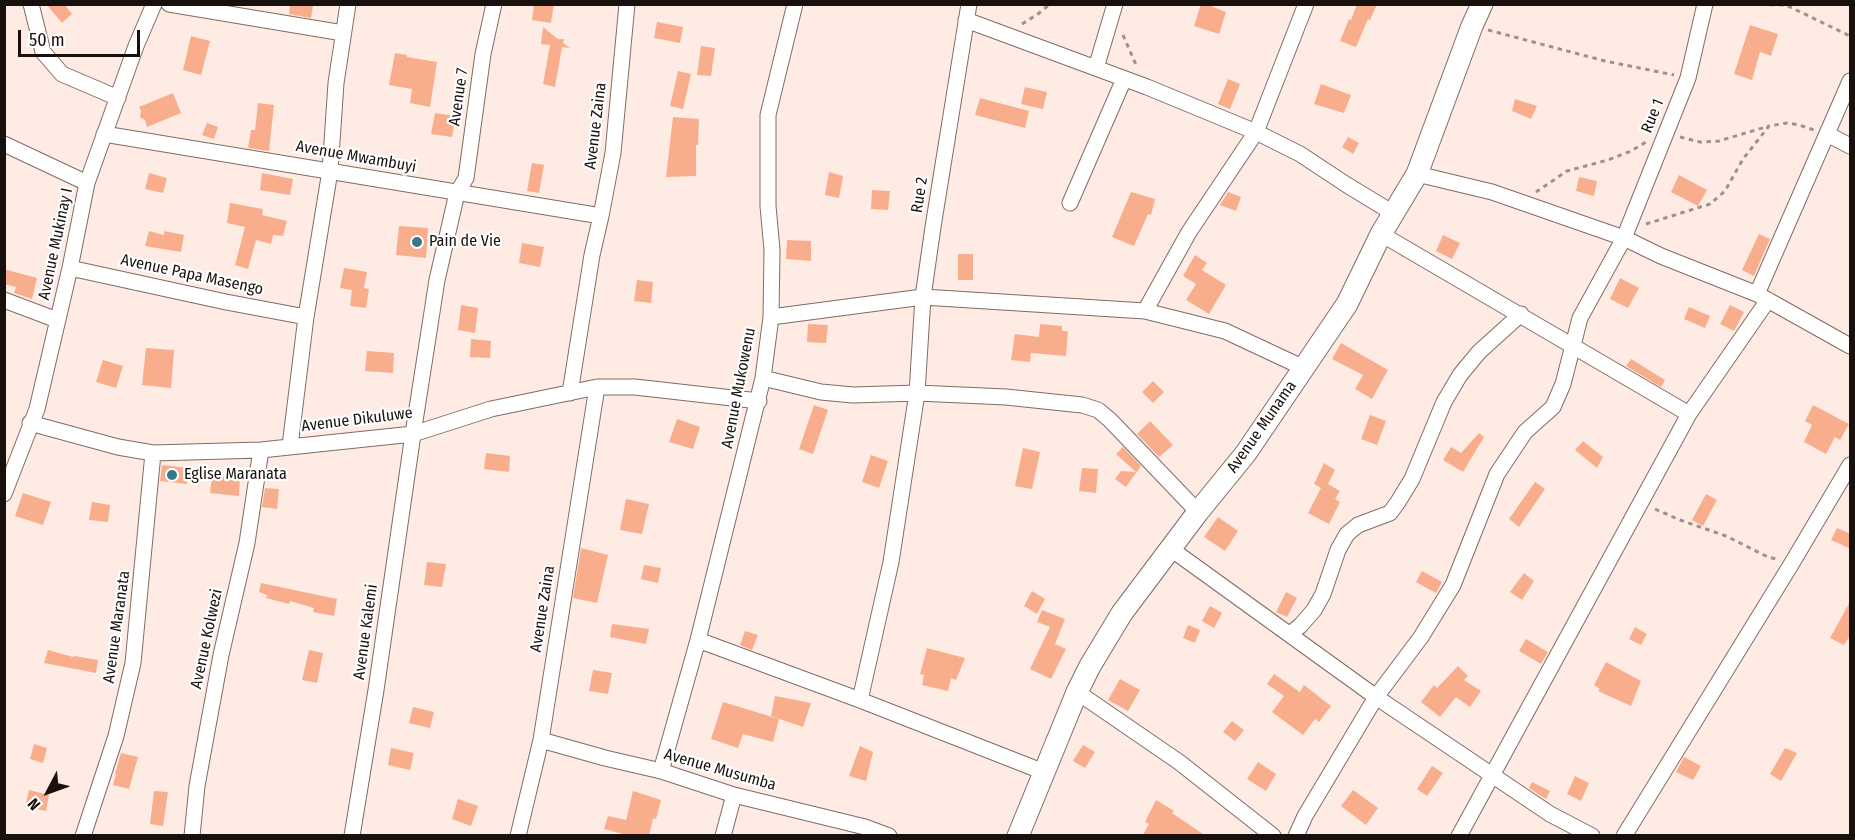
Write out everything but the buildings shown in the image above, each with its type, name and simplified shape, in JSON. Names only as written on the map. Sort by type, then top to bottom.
[{"type":"street","points":[[31,4],[43,52],[62,74],[118,98]]},
{"type":"street","name":"Avenue Mukinay I","points":[[4,494],[8,476],[37,409],[87,183],[136,46],[154,4]]},
{"type":"street","points":[[169,4],[343,33]]},
{"type":"street","points":[[290,446],[306,317],[330,171],[336,83],[348,4]]},
{"type":"street","name":"Avenue 7","points":[[413,434],[437,280],[457,193],[466,178],[483,54],[494,4]]},
{"type":"street","name":"Avenue Zaina","points":[[570,393],[592,255],[602,216],[613,153],[627,4]]},
{"type":"street","name":"Avenue Mukowenu","points":[[661,771],[698,640],[759,401],[771,317],[772,250],[768,206],[768,115],[795,4]]},
{"type":"street","points":[[1145,311],[1189,232],[1256,132],[1306,4]]},
{"type":"street","name":"Avenue Munama","points":[[1018,836],[1077,692],[1122,613],[1246,453],[1347,304],[1381,234],[1417,174],[1482,4]]},
{"type":"street","name":"Rue 1","points":[[1296,836],[1305,816],[1376,697],[1421,637],[1453,585],[1497,474],[1525,432],[1553,407],[1563,384],[1580,318],[1624,238],[1688,78],[1705,4]]},
{"type":"street","points":[[1096,68],[1115,6]]},
{"type":"street","points":[[967,12],[1005,34],[1147,87],[1256,132],[1300,154],[1393,213]]},
{"type":"street","name":"Rue 2","points":[[860,700],[891,562],[917,393],[923,297],[967,12]]},
{"type":"street","points":[[1070,203],[1124,79]]},
{"type":"street","points":[[1459,836],[1640,501],[1689,414],[1762,297],[1827,134],[1851,81]]},
{"type":"street","name":"Avenue Mwambuyi","points":[[104,134],[602,216]]},
{"type":"street","points":[[1827,134],[1851,146]]},
{"type":"street","points":[[4,144],[87,183]]},
{"type":"street","points":[[1417,174],[1492,192],[1624,238],[1762,297],[1851,346]]},
{"type":"street","points":[[1381,234],[1689,414]]},
{"type":"street","name":"Avenue Papa Masengo","points":[[70,268],[306,317]]},
{"type":"street","points":[[771,317],[923,297],[1145,311],[1225,331],[1304,368]]},
{"type":"street","points":[[4,300],[57,320]]},
{"type":"street","points":[[1290,634],[1307,618],[1323,594],[1338,550],[1347,534],[1358,525],[1390,513],[1398,502],[1412,479],[1444,402],[1460,375],[1479,352],[1521,314]]},
{"type":"street","points":[[763,378],[821,392],[854,395],[917,393],[1017,398],[1082,405],[1098,410],[1110,420],[1198,512]]},
{"type":"street","name":"Avenue Zaina","points":[[518,836],[541,740],[597,387]]},
{"type":"street","name":"Avenue Dikuluwe","points":[[30,423],[118,447],[153,453],[261,450],[413,434],[491,409],[597,387],[635,387],[759,401]]},
{"type":"street","name":"Avenue Kalemi","points":[[352,836],[376,690],[413,434]]},
{"type":"street","name":"Avenue Kolwezi","points":[[192,836],[197,786],[221,655],[247,543],[261,450]]},
{"type":"street","name":"Avenue Maranata","points":[[83,836],[116,735],[133,663],[153,453]]},
{"type":"street","points":[[1624,836],[1851,465]]},
{"type":"street","points":[[1171,549],[1376,697],[1550,814],[1592,836]]},
{"type":"street","points":[[698,640],[1044,772]]},
{"type":"street","points":[[1077,692],[1179,762],[1273,836]]},
{"type":"street","name":"Avenue Musumba","points":[[541,740],[661,771],[734,795],[889,836]]},
{"type":"street","points":[[723,836],[734,795]]},
{"type":"path","points":[[1005,34],[1038,15],[1050,4]]},
{"type":"path","points":[[1743,4],[1786,5],[1851,36]]},
{"type":"path","points":[[1115,6],[1125,44],[1147,87]]},
{"type":"path","points":[[1472,26],[1605,61],[1688,78]]},
{"type":"path","points":[[1624,238],[1638,226],[1710,204],[1725,191],[1743,159],[1769,126],[1787,123],[1827,134]]},
{"type":"path","points":[[1640,501],[1680,520],[1726,536],[1768,557],[1792,563]]},
{"type":"place","name":"Pain de Vie","points":[[417,242]]},
{"type":"place","name":"Eglise Maranata","points":[[172,475]]}]
